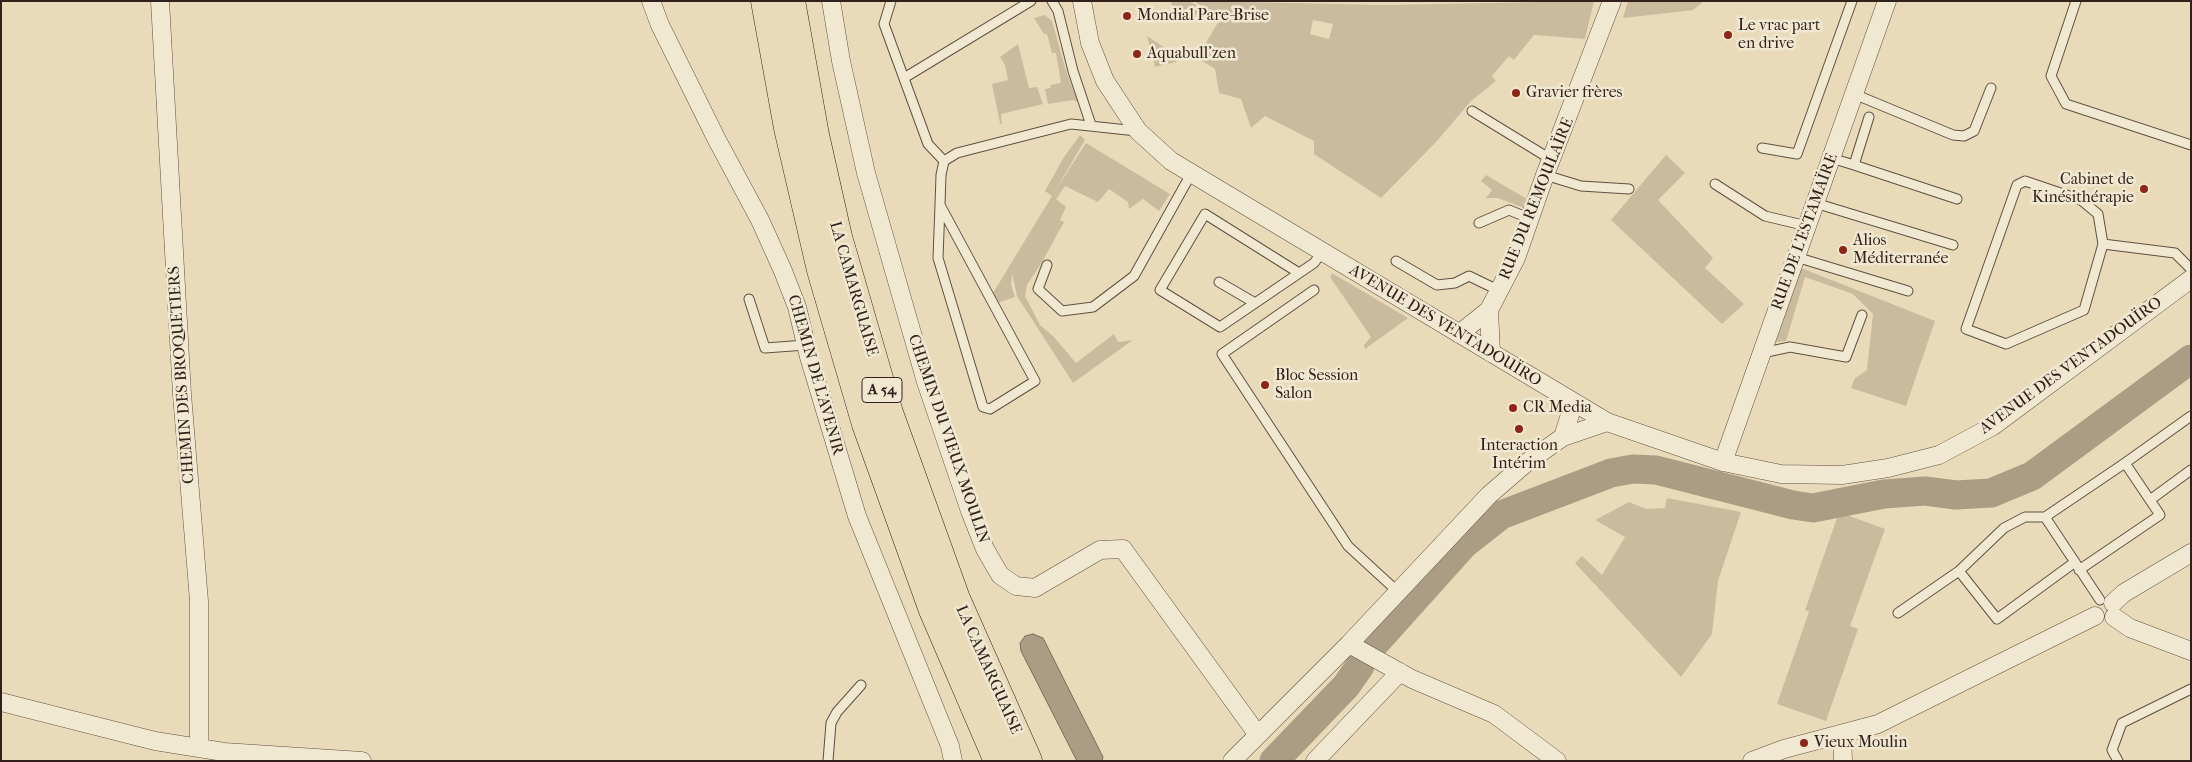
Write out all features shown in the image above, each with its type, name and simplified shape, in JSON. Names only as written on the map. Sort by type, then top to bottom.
[{"type":"highway","name":"LA CAMARGUAISE","points":[[765,1],[788,128],[821,270],[866,424],[933,610],[998,761]]},
{"type":"highway","name":"LA CAMARGUAISE","points":[[791,1],[814,134],[838,237],[889,413],[956,599],[1028,761]]},
{"type":"street","name":"CHEMIN DES BROQUETIERS","points":[[160,1],[182,394],[199,601],[199,748]]},
{"type":"street","name":"CHEMIN DE L'AVENIR","points":[[651,1],[660,25],[717,140],[760,220],[797,307],[806,345],[857,516],[950,746],[953,761]]},
{"type":"street","name":"CHEMIN DU VIEUX MOULIN","points":[[832,1],[841,61],[866,173],[926,382],[970,511],[985,549],[1000,575],[1016,586],[1035,588],[1100,550],[1123,549],[1258,735]]},
{"type":"street","name":"AVENUE DES VENTADOUÏRO","points":[[1082,1],[1090,43],[1105,81],[1138,131],[1171,161],[1607,422],[1723,462],[1781,474],[1842,475],[1888,468],[1939,455],[1993,426],[2191,279]]},
{"type":"street","name":"RUE DU REMOULAÏRE","points":[[1459,334],[1489,310],[1516,258],[1548,167],[1612,1]]},
{"type":"street","name":"RUE DE L'ESTAMAÏRE","points":[[1723,462],[1887,1]]},
{"type":"street","points":[[1489,310],[1490,353]]},
{"type":"street","points":[[1563,438],[1574,402]]},
{"type":"street","points":[[1232,761],[1349,644],[1489,495],[1526,463],[1563,438],[1607,422]]},
{"type":"street","points":[[1752,761],[1780,755],[1878,724],[2105,609],[2124,593],[2191,553]]},
{"type":"street","points":[[2105,609],[2130,628],[2191,651]]},
{"type":"street","points":[[1349,644],[1406,676],[1494,714],[1557,761]]},
{"type":"street","points":[[1315,761],[1406,676]]},
{"type":"street","points":[[1328,761],[1334,748],[1406,676]]},
{"type":"street","points":[[1,702],[155,741],[224,752],[362,761]]},
{"type":"street","points":[[1842,734],[1843,761]]},
{"type":"lane","points":[[891,1],[884,24],[928,144],[944,161],[940,205],[938,258],[983,407],[990,408],[1035,382],[940,205]]},
{"type":"lane","points":[[904,78],[1031,1]]},
{"type":"lane","points":[[1052,1],[1058,12],[1073,71],[1091,125]]},
{"type":"lane","points":[[1762,148],[1797,154],[1852,1]]},
{"type":"lane","points":[[2076,1],[2052,76],[2066,104],[2191,145]]},
{"type":"lane","points":[[1854,94],[1953,135],[1964,136],[1974,131],[1991,88]]},
{"type":"lane","points":[[1472,112],[1548,167],[1581,186],[1629,189]]},
{"type":"lane","points":[[1854,165],[1868,117]]},
{"type":"lane","points":[[944,161],[957,153],[1071,124],[1138,131]]},
{"type":"lane","points":[[1832,158],[1957,199]]},
{"type":"lane","points":[[1047,265],[1038,289],[1062,311],[1094,306],[1134,276],[1191,174]]},
{"type":"lane","points":[[2025,181],[2080,200],[2098,214],[2103,244],[2084,310],[2006,344],[1966,329],[2017,185],[2025,181]]},
{"type":"lane","points":[[1715,184],[1765,216],[1807,226]]},
{"type":"lane","points":[[1815,204],[1953,245]]},
{"type":"lane","points":[[1479,223],[1509,210],[1531,219]]},
{"type":"lane","points":[[1299,273],[1205,214],[1160,290],[1220,327],[1314,263],[1322,251]]},
{"type":"lane","points":[[2103,244],[2175,253],[2191,269]]},
{"type":"lane","points":[[1796,257],[1908,291]]},
{"type":"lane","points":[[1396,261],[1437,285],[1454,283],[1468,276],[1500,291]]},
{"type":"lane","points":[[1220,282],[1255,303]]},
{"type":"lane","points":[[1314,290],[1222,354],[1348,546],[1397,591]]},
{"type":"lane","points":[[749,299],[765,348],[806,345]]},
{"type":"lane","points":[[1762,353],[1790,347],[1846,357],[1862,315]]},
{"type":"lane","points":[[1898,613],[1959,571],[2004,528],[2025,517],[2045,517],[2191,416]]},
{"type":"lane","points":[[1959,571],[1997,619],[2077,566],[2160,515],[2125,463]]},
{"type":"lane","points":[[2150,500],[2191,470]]},
{"type":"lane","points":[[2045,517],[2105,609]]},
{"type":"lane","points":[[828,761],[831,723],[837,712],[861,685]]},
{"type":"lane","points":[[2118,761],[2112,750],[2122,723],[2191,689]]},
{"type":"shaded area","points":[[1172,1],[1190,1],[1200,8],[1194,18],[1171,4]]},
{"type":"shaded area","points":[[1194,1],[1385,5],[1594,1],[1585,39],[1534,35],[1514,60],[1509,56],[1492,76],[1496,81],[1471,101],[1437,141],[1381,198],[1314,154],[1314,141],[1265,116],[1251,128],[1241,99],[1219,93],[1215,69],[1197,58],[1220,19]],"holes":[[[1313,20],[1333,24],[1329,39],[1310,34]]]},
{"type":"shaded area","points":[[1628,1],[1704,1],[1693,10],[1623,18]]},
{"type":"shaded area","points":[[1045,15],[1052,21],[1066,71],[1078,102],[1073,100],[1048,104],[1045,89],[1051,88],[1050,85],[1061,83],[1056,53],[1052,53],[1047,34],[1044,34],[1034,18]]},
{"type":"shaded area","points":[[1147,36],[1179,57],[1176,62],[1155,67]]},
{"type":"shaded area","points":[[1018,44],[1029,88],[1037,87],[1043,104],[1001,114],[1002,125],[992,84],[1008,80],[1005,65],[1000,57]]},
{"type":"shaded area","points":[[1080,135],[1085,140],[1055,191],[1086,143],[1170,194],[1159,211],[1143,199],[1129,209],[1128,202],[1109,189],[1098,202],[1065,186],[1056,199],[1066,207],[1060,220],[1064,222],[1027,285],[1025,296],[1040,325],[1054,337],[1076,363],[1114,334],[1118,342],[1133,340],[1073,383],[1017,296],[1012,273],[1011,285],[1015,297],[997,303],[993,293],[1052,196],[1045,191],[1064,157]]},
{"type":"shaded area","points":[[1666,155],[1685,173],[1658,200],[1713,258],[1705,268],[1744,304],[1722,324],[1611,220]]},
{"type":"shaded area","points":[[1486,175],[1527,199],[1524,208],[1498,198],[1486,198],[1492,190],[1481,181]]},
{"type":"shaded area","points":[[1801,268],[1935,321],[1906,406],[1851,388],[1855,378],[1867,370],[1873,314],[1853,294],[1805,277],[1786,341],[1776,342]]},
{"type":"shaded area","points":[[1332,273],[1408,318],[1365,349],[1364,345],[1371,337],[1330,277]]},
{"type":"shaded area","points":[[1667,498],[1741,512],[1718,581],[1712,634],[1681,677],[1575,563],[1582,556],[1602,575],[1625,537],[1595,520],[1629,502],[1646,509],[1665,508]]},
{"type":"shaded area","points":[[1839,512],[1885,529],[1850,626],[1858,629],[1826,721],[1777,704],[1809,612],[1805,610]]},
{"type":"shaded area","points":[[1033,634],[1043,638],[1103,757],[1102,761],[1077,761],[1021,651],[1020,643],[1025,636]]},
{"type":"waterway","points":[[1376,642],[1464,544],[1501,515],[1611,473],[1633,469],[1656,470],[1793,505],[1813,508],[1884,494],[1925,491],[1956,495],[1991,493],[2032,476],[2191,359]]},
{"type":"waterway","points":[[1274,761],[1346,686],[1360,666]]},
{"type":"place","name":"Mondial Pare-Brise","points":[[1127,16]]},
{"type":"place","name":"Le vrac part en drive","points":[[1728,35]]},
{"type":"place","name":"Aquabull'zen","points":[[1137,54]]},
{"type":"place","name":"Gravier frères","points":[[1516,93]]},
{"type":"place","name":"Cabinet de Kinésithérapie","points":[[2144,189]]},
{"type":"place","name":"Alios Méditerranée","points":[[1843,250]]},
{"type":"place","name":"Bloc Session Salon","points":[[1265,385]]},
{"type":"place","name":"CR Media","points":[[1513,408]]},
{"type":"place","name":"Interaction Intérim","points":[[1519,429]]},
{"type":"place","name":"Vieux Moulin","points":[[1804,743]]}]
